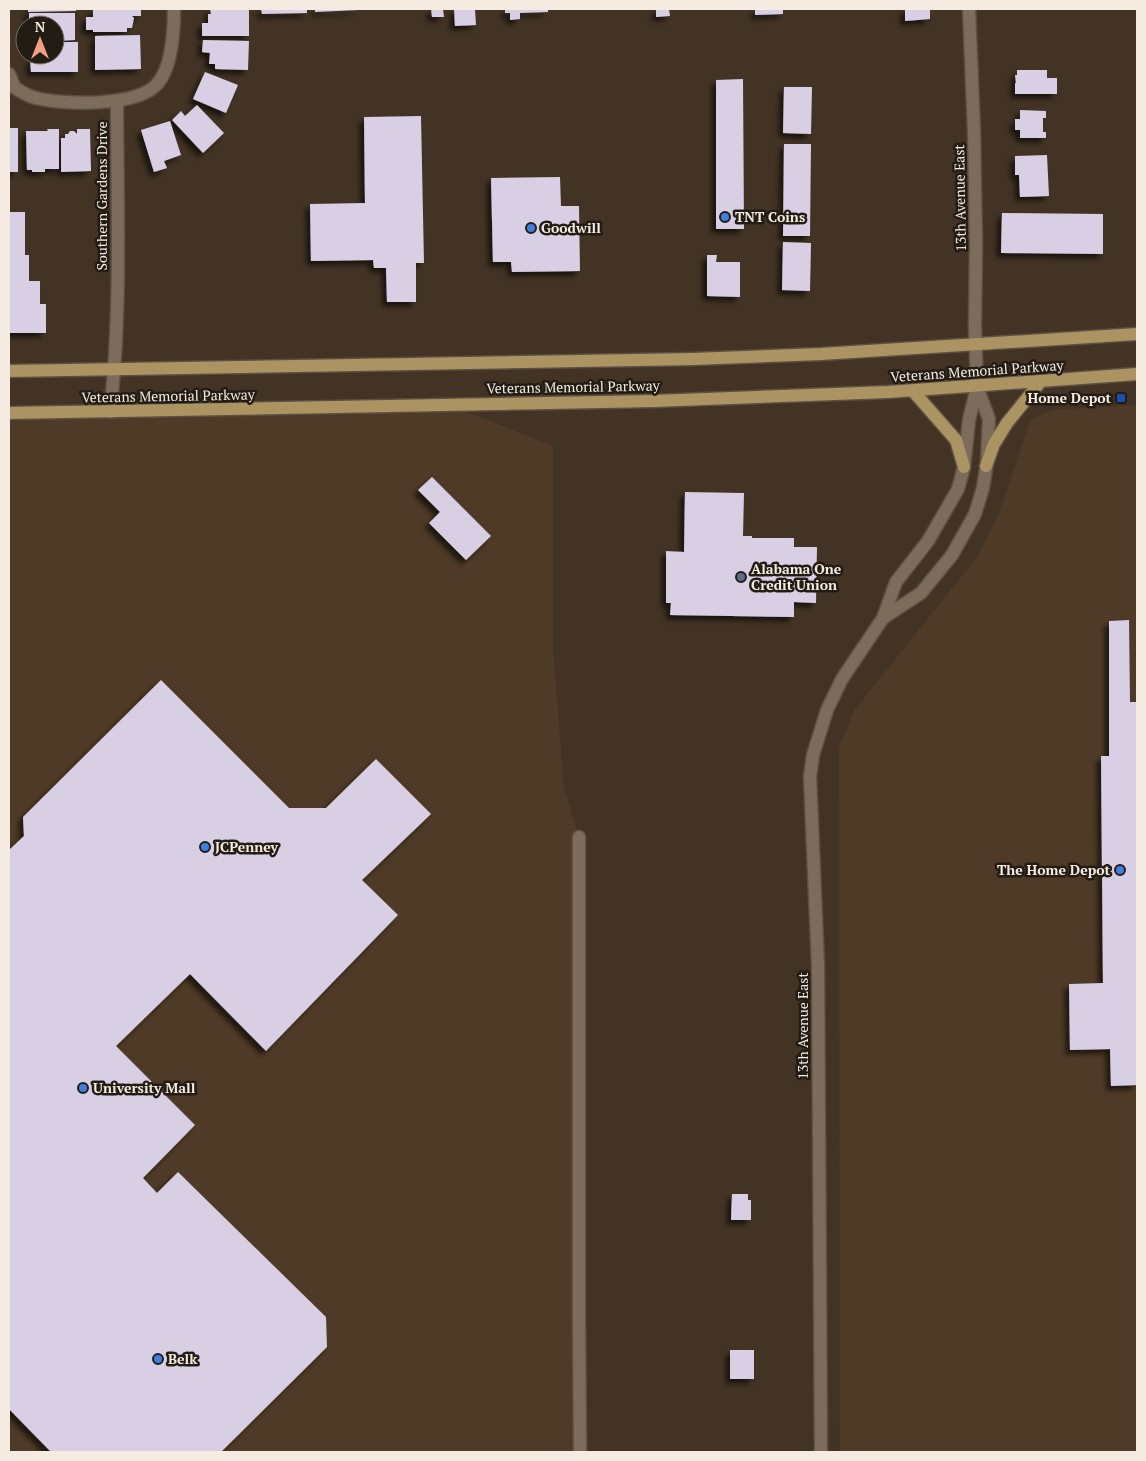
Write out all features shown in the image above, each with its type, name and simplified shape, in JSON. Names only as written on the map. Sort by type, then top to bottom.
[{"type":"main road","name":"Veterans Memorial Parkway","points":[[9,371],[693,359],[821,354],[1137,334]]},
{"type":"main road","name":"Veterans Memorial Parkway","points":[[9,414],[654,401],[977,387],[1137,374]]},
{"type":"main road","points":[[986,466],[994,444],[1007,423],[1041,381]]},
{"type":"main road","points":[[913,390],[956,440],[964,467]]},
{"type":"street","points":[[9,74],[15,88],[34,98],[62,102],[117,101],[140,95],[158,83],[170,58],[174,9]]},
{"type":"street","name":"13th Avenue East","points":[[821,1452],[818,966],[810,778],[814,755],[827,710],[842,679],[883,618],[896,582],[928,541],[958,489],[964,467],[969,420],[977,387],[974,131],[969,9]]},
{"type":"street","name":"Southern Gardens Drive","points":[[110,412],[115,369],[118,210],[117,101]]},
{"type":"street","name":"13th Avenue East","points":[[883,618],[921,593],[952,555],[975,514],[983,488],[989,419],[977,387]]},
{"type":"street","points":[[579,837],[580,1452]]},
{"type":"shaded area","name":"University Mall","points":[[446,404],[553,446],[553,648],[564,787],[579,837],[585,1452],[9,1452],[9,415]]},
{"type":"shaded area","points":[[1137,405],[1137,1452],[840,1452],[839,748],[855,709],[978,556],[999,514],[1030,420],[1052,410]]},
{"type":"building","points":[[28,9],[76,9],[76,11],[28,12]]},
{"type":"building","points":[[93,9],[141,9],[141,16],[132,16],[134,18],[132,28],[127,28],[127,32],[93,32],[93,30],[86,30],[86,17],[93,17]]},
{"type":"building","points":[[210,9],[249,9],[249,36],[202,36],[202,23],[208,23],[208,14],[211,14]]},
{"type":"building","points":[[261,9],[307,9],[307,13],[262,14]]},
{"type":"building","points":[[315,9],[359,9],[359,10],[315,12]]},
{"type":"building","points":[[431,9],[443,9],[444,17],[432,17]]},
{"type":"building","points":[[454,9],[475,9],[476,25],[455,26]]},
{"type":"building","points":[[505,9],[548,9],[548,12],[520,13],[520,19],[510,20],[510,13],[505,13]]},
{"type":"building","points":[[656,9],[669,9],[670,16],[656,17]]},
{"type":"building","points":[[755,9],[783,9],[783,14],[755,15]]},
{"type":"building","points":[[905,9],[930,9],[930,19],[905,21]]},
{"type":"building","points":[[29,13],[75,13],[75,40],[65,40],[65,15],[29,15]]},
{"type":"building","points":[[140,35],[141,69],[95,70],[95,36]]},
{"type":"building","points":[[203,40],[249,41],[248,70],[215,69],[215,64],[209,64],[210,53],[202,52]]},
{"type":"building","points":[[65,42],[78,42],[78,72],[31,72],[30,65],[65,65]]},
{"type":"building","points":[[1017,70],[1047,70],[1047,78],[1057,78],[1057,94],[1015,94],[1015,75],[1017,75]]},
{"type":"building","points":[[205,72],[238,85],[226,113],[193,99]]},
{"type":"building","points":[[743,79],[744,229],[716,229],[716,80]]},
{"type":"building","points":[[784,87],[812,87],[811,134],[783,133]]},
{"type":"building","points":[[197,105],[224,133],[203,153],[172,120],[181,111],[185,116]]},
{"type":"building","points":[[1020,110],[1046,111],[1046,118],[1043,118],[1043,132],[1046,132],[1046,138],[1020,138],[1020,130],[1015,130],[1015,119],[1020,119]]},
{"type":"building","points":[[421,116],[424,263],[416,263],[416,302],[387,302],[386,268],[374,268],[373,260],[311,261],[310,204],[365,203],[364,117]]},
{"type":"building","points":[[170,121],[181,155],[164,161],[167,168],[154,172],[141,130]]},
{"type":"building","points":[[9,128],[18,128],[18,172],[9,172]]},
{"type":"building","points":[[47,129],[59,129],[59,169],[45,169],[45,172],[27,170],[26,131],[48,131]]},
{"type":"building","points":[[77,129],[90,129],[91,171],[61,172],[61,138],[65,138],[65,134],[68,134],[70,131],[74,131],[77,134]]},
{"type":"building","points":[[784,144],[811,144],[810,236],[783,236]]},
{"type":"building","points":[[1047,155],[1049,196],[1020,197],[1019,175],[1015,175],[1015,156]]},
{"type":"building","points":[[560,177],[561,206],[579,206],[580,271],[512,272],[511,262],[493,262],[491,178]]},
{"type":"building","points":[[9,212],[25,212],[25,255],[29,255],[29,281],[40,281],[40,304],[46,304],[46,333],[9,333]]},
{"type":"building","points":[[1002,213],[1103,214],[1103,254],[1001,253]]},
{"type":"building","points":[[783,242],[811,243],[810,291],[782,290]]},
{"type":"building","points":[[707,255],[717,255],[716,262],[740,262],[740,297],[707,296]]},
{"type":"building","points":[[432,477],[491,536],[466,560],[429,523],[440,512],[418,490]]},
{"type":"building","name":"Alabama One Credit Union","points":[[685,492],[744,493],[743,536],[752,536],[752,538],[794,538],[794,547],[817,547],[816,603],[794,602],[794,617],[670,615],[671,603],[666,603],[666,551],[684,552]]},
{"type":"building","name":"The Home Depot","points":[[1129,620],[1130,702],[1137,702],[1137,1085],[1111,1086],[1110,1049],[1070,1050],[1069,984],[1103,983],[1101,756],[1109,756],[1109,621]]},
{"type":"building","name":"University Mall","points":[[161,680],[289,808],[326,808],[376,759],[431,814],[362,880],[398,915],[266,1051],[190,974],[116,1046],[195,1125],[143,1178],[157,1193],[178,1172],[326,1317],[327,1347],[221,1452],[51,1452],[9,1409],[9,850],[24,836],[23,817]]},
{"type":"building","points":[[732,1194],[748,1194],[748,1200],[751,1200],[751,1220],[731,1220]]},
{"type":"building","points":[[730,1350],[754,1350],[754,1379],[730,1379]]},
{"type":"place","name":"TNT Coins","points":[[725,217]]},
{"type":"place","name":"Goodwill","points":[[531,228]]},
{"type":"place","name":"Home Depot","points":[[1121,398]]},
{"type":"place","name":"Alabama One Credit Union","points":[[741,577]]},
{"type":"place","name":"JCPenney","points":[[205,847]]},
{"type":"place","name":"The Home Depot","points":[[1120,870]]},
{"type":"place","name":"University Mall","points":[[83,1088]]},
{"type":"place","name":"Belk","points":[[158,1359]]}]
